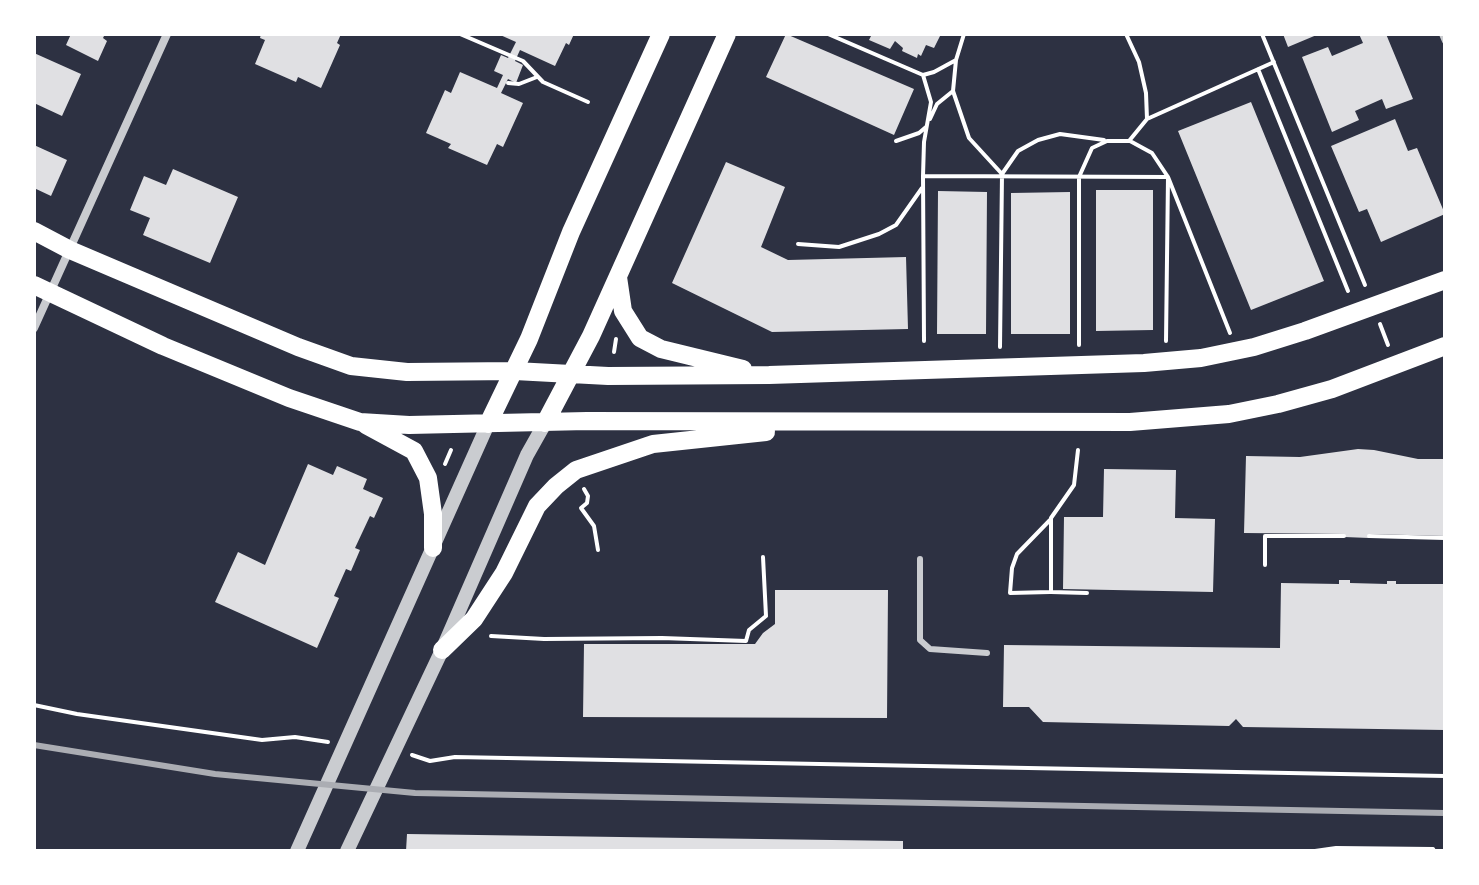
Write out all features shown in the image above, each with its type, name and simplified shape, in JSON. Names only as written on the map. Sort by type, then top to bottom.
[{"type":"main road","points":[[488,424],[515,371],[571,232],[661,34]]},
{"type":"main road","points":[[545,423],[618,276],[727,34]]},
{"type":"main road","points":[[34,231],[70,250],[298,347],[351,366],[407,372],[769,375],[1144,363],[1201,358],[1254,347],[1305,331],[1445,280]]},
{"type":"main road","points":[[618,276],[623,311],[640,338],[661,349],[769,375]]},
{"type":"main road","points":[[42,289],[163,346],[289,398],[360,422],[414,451],[428,478],[433,514],[433,548]]},
{"type":"main road","points":[[360,422],[409,425],[1130,422],[1229,414],[1278,404],[1332,389],[1445,346]]},
{"type":"main road","points":[[442,650],[474,619],[504,573],[537,506],[576,470],[653,444],[864,423]]},
{"type":"street","points":[[34,328],[42,289],[70,250],[167,34]]},
{"type":"street","points":[[347,851],[442,650],[527,455],[545,423]]},
{"type":"street","points":[[297,851],[488,424]]},
{"type":"lane","points":[[1442,34],[1445,41]]},
{"type":"lane","points":[[920,559],[920,640],[930,649],[987,653]]},
{"type":"path","points":[[460,34],[472,36],[523,61],[543,82],[588,102]]},
{"type":"path","points":[[828,34],[923,75],[956,60]]},
{"type":"path","points":[[1126,34],[1139,62],[1146,93],[1147,119]]},
{"type":"path","points":[[1262,34],[1365,285]]},
{"type":"path","points":[[966,36],[956,60],[953,91],[969,138],[1002,174]]},
{"type":"path","points":[[1130,141],[1147,119],[1274,62]]},
{"type":"path","points":[[1258,69],[1348,291]]},
{"type":"path","points":[[923,75],[931,102],[923,176],[924,341]]},
{"type":"path","points":[[508,83],[519,84],[537,77]]},
{"type":"path","points":[[896,141],[919,133],[927,126],[937,104],[953,91]]},
{"type":"path","points":[[1000,347],[1002,174],[1018,151],[1038,140],[1060,134],[1130,141],[1152,153],[1168,177],[1231,333]]},
{"type":"path","points":[[1079,345],[1079,177],[1092,148],[1107,141]]},
{"type":"path","points":[[923,176],[1168,177]]},
{"type":"path","points":[[1166,343],[1168,177]]},
{"type":"path","points":[[798,244],[839,247],[879,234],[896,225],[923,186]]},
{"type":"path","points":[[1379,322],[1388,345]]},
{"type":"path","points":[[614,352],[616,338]]},
{"type":"path","points":[[1078,450],[1074,485],[1051,518],[1017,554],[1012,568],[1010,593],[1087,593]]},
{"type":"path","points":[[581,484],[588,496],[587,503],[581,508],[594,526],[598,550]]},
{"type":"path","points":[[1051,518],[1051,592]]},
{"type":"path","points":[[1265,565],[1265,536],[1344,536]]},
{"type":"path","points":[[1369,536],[1445,538]]},
{"type":"path","points":[[491,636],[746,641],[749,630],[766,616],[763,557]]},
{"type":"path","points":[[34,705],[262,740],[295,737],[324,741]]},
{"type":"path","points":[[414,755],[430,761],[470,758],[1445,776]]},
{"type":"path","points":[[1315,851],[1336,848],[1434,851]]},
{"type":"building","points":[[71,34],[105,34],[103,38],[107,41],[98,61],[66,45]]},
{"type":"building","points":[[261,34],[341,34],[337,43],[340,45],[321,88],[298,77],[296,82],[255,64],[265,40],[260,38]]},
{"type":"building","points":[[498,34],[574,34],[555,66],[520,50],[515,61],[523,65],[516,83],[508,79],[501,93],[523,103],[503,147],[497,144],[487,165],[448,148],[451,144],[426,133],[445,90],[451,93],[460,72],[497,88],[503,75],[494,71],[501,55],[508,58],[516,42]]},
{"type":"building","points":[[786,34],[914,89],[894,135],[766,77]]},
{"type":"building","points":[[872,34],[941,34],[934,48],[926,45],[917,58],[902,51],[903,48],[895,41],[890,49],[869,40]]},
{"type":"building","points":[[1283,34],[1319,34],[1288,47]]},
{"type":"building","points":[[1359,34],[1386,34],[1413,99],[1386,109],[1382,99],[1355,111],[1359,120],[1332,132],[1302,57],[1328,47],[1332,56],[1363,43]]},
{"type":"building","points":[[34,53],[81,74],[62,116],[34,103]]},
{"type":"building","points":[[1251,102],[1324,281],[1251,310],[1178,131]]},
{"type":"building","points":[[1395,119],[1408,151],[1417,148],[1445,214],[1381,242],[1367,209],[1359,212],[1331,146]]},
{"type":"building","points":[[34,145],[67,160],[51,196],[34,188]]},
{"type":"building","points":[[726,162],[785,187],[761,247],[788,260],[906,257],[908,329],[772,332],[672,283]]},
{"type":"building","points":[[173,169],[238,197],[210,263],[143,235],[150,218],[130,210],[144,176],[166,185]]},
{"type":"building","points":[[1096,190],[1153,190],[1153,330],[1096,331]]},
{"type":"building","points":[[938,191],[987,192],[986,334],[937,334]]},
{"type":"building","points":[[1070,192],[1070,334],[1011,334],[1011,193]]},
{"type":"building","points":[[1358,449],[1418,459],[1445,459],[1445,536],[1369,534],[1369,538],[1344,537],[1344,534],[1244,533],[1246,456],[1300,457]]},
{"type":"building","points":[[308,464],[333,475],[337,466],[367,479],[363,489],[383,498],[374,518],[370,516],[355,548],[360,550],[351,571],[346,569],[334,596],[339,598],[317,648],[215,602],[238,552],[265,565]]},
{"type":"building","points":[[1104,469],[1176,470],[1175,518],[1215,519],[1213,592],[1063,589],[1064,517],[1103,517]]},
{"type":"building","points":[[1339,580],[1350,580],[1350,583],[1387,584],[1387,581],[1396,581],[1396,584],[1445,584],[1445,730],[1243,727],[1236,719],[1229,726],[1043,722],[1029,707],[1003,707],[1004,645],[1280,648],[1281,583],[1339,584]]},
{"type":"building","points":[[775,590],[888,590],[887,718],[583,717],[584,644],[755,644],[775,624]]},
{"type":"building","points":[[407,834],[903,841],[903,851],[406,851]]},
{"type":"railway","points":[[34,745],[215,774],[415,793],[1445,813]]}]
